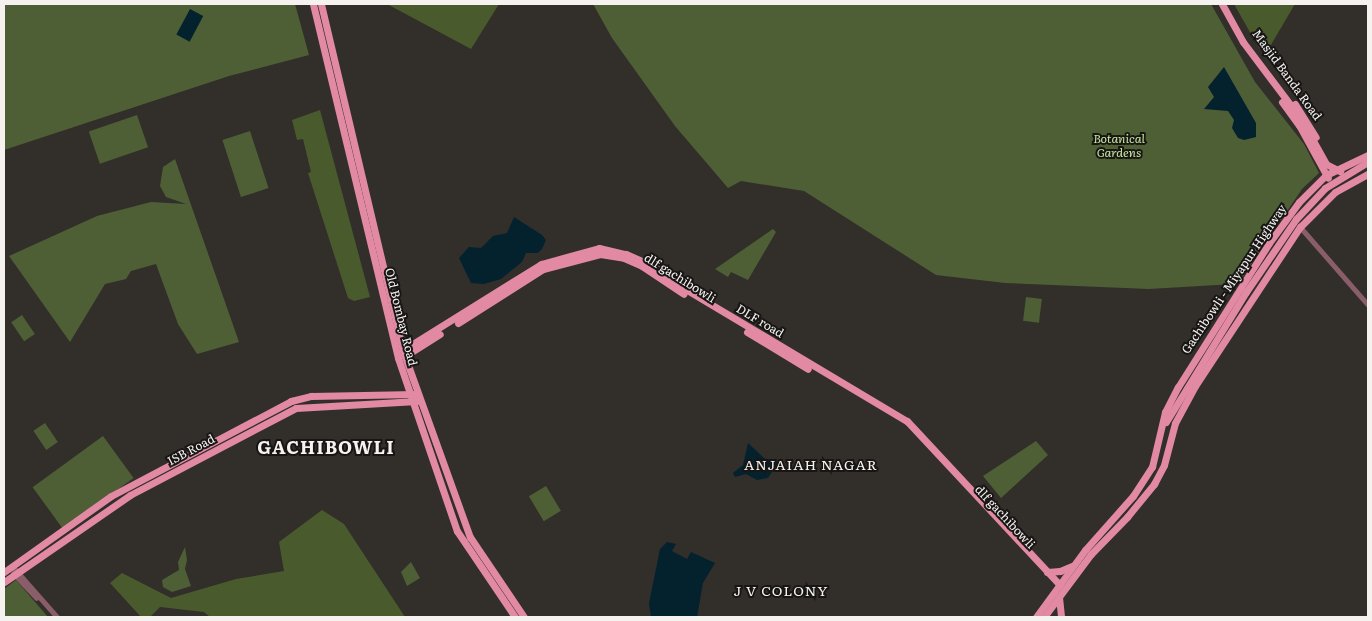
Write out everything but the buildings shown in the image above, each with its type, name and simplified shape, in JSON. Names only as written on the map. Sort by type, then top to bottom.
[{"type":"main road","name":"Old Bombay Road","points":[[313,4],[326,38],[423,431],[457,514],[468,551],[514,617]]},
{"type":"main road","name":"Old Bombay Road","points":[[321,4],[326,38],[391,330],[407,384],[415,398]]},
{"type":"main road","name":"Masjid Banda Road","points":[[1218,4],[1256,66],[1299,125],[1335,192]]},
{"type":"main road","name":"Masjid Banda Road","points":[[1224,4],[1262,64],[1310,124],[1342,188]]},
{"type":"main road","points":[[1224,4],[1243,42],[1301,119],[1326,164],[1344,171],[1368,161]]},
{"type":"main road","name":"Gachibowli - Miyapur Highway","points":[[1036,617],[1056,586],[1133,496],[1152,467],[1168,406],[1206,338],[1294,209],[1326,175],[1368,155]]},
{"type":"main road","points":[[1163,426],[1246,292],[1296,219],[1325,188],[1368,161]]},
{"type":"main road","name":"Gachibowli - Miyapur Highway","points":[[1046,617],[1095,549],[1141,501],[1161,472],[1175,423],[1195,386],[1300,227],[1335,192],[1368,174]]},
{"type":"main road","name":"DLF road","points":[[404,353],[541,264],[600,251],[626,254],[655,267],[682,287],[806,362],[900,415],[1047,572],[1056,586]]},
{"type":"main road","name":"dlf gachibowli","points":[[600,251],[642,266],[804,367],[897,419],[1056,586]]},
{"type":"main road","points":[[384,395],[404,391],[407,384]]},
{"type":"main road","name":"ISB Road","points":[[8,569],[111,496],[300,397],[384,395],[415,398]]},
{"type":"main road","points":[[415,398],[457,514],[477,550],[524,617]]},
{"type":"main road","name":"ISB Road","points":[[4,582],[110,508],[234,440],[304,406],[400,403],[415,398]]},
{"type":"main road","points":[[400,403],[411,411],[423,431]]},
{"type":"main road","points":[[230,433],[234,440]]},
{"type":"main road","points":[[1133,496],[1141,501]]},
{"type":"main road","points":[[1126,504],[1134,509]]},
{"type":"main road","points":[[1047,572],[1060,572],[1074,565]]},
{"type":"main road","points":[[1059,597],[1061,617]]},
{"type":"street","points":[[1300,227],[1368,305]]},
{"type":"street","points":[[8,569],[16,573],[57,617]]},
{"type":"street","points":[[16,573],[53,617]]},
{"type":"green space","points":[[4,4],[295,4],[309,55],[229,76],[4,150]]},
{"type":"green space","points":[[387,4],[499,4],[471,49]]},
{"type":"green space","name":"Botanical Gardens","points":[[593,4],[1211,4],[1255,82],[1304,144],[1319,173],[1302,189],[1242,278],[1234,284],[1149,289],[1005,283],[936,275],[804,191],[741,181],[728,188],[675,126],[612,38]]},
{"type":"green space","points":[[1234,4],[1295,4],[1268,50],[1259,48]]},
{"type":"green space","points":[[320,110],[370,297],[354,301],[348,298],[308,173],[311,172],[303,139],[297,140],[292,120]]},
{"type":"green space","points":[[137,115],[148,147],[100,164],[89,132]]},
{"type":"green space","points":[[250,131],[269,188],[241,197],[222,140]]},
{"type":"green space","points":[[175,159],[239,342],[197,354],[178,324],[156,264],[131,271],[126,279],[105,284],[70,342],[9,256],[97,216],[151,202],[186,204],[166,197],[160,186],[163,167]]},
{"type":"green space","points":[[773,229],[776,232],[748,280],[731,272],[728,277],[715,269]]},
{"type":"green space","points":[[1026,297],[1042,299],[1039,323],[1023,321]]},
{"type":"green space","points":[[22,315],[35,334],[24,341],[11,322]]},
{"type":"green space","points":[[45,423],[58,442],[46,450],[33,431]]},
{"type":"green space","points":[[103,436],[134,478],[63,529],[33,487]]},
{"type":"green space","points":[[1036,441],[1048,455],[1001,498],[983,476]]},
{"type":"green space","points":[[546,486],[561,511],[544,521],[529,496]]},
{"type":"green space","points":[[322,510],[344,524],[405,617],[210,617],[204,612],[160,607],[150,617],[141,617],[110,583],[122,573],[171,598],[236,579],[284,571],[279,542]]},
{"type":"green space","points":[[185,547],[187,560],[185,569],[191,586],[172,592],[163,587],[162,580],[179,570],[178,562]]},
{"type":"green space","points":[[411,562],[420,578],[407,586],[401,572]]},
{"type":"green space","points":[[16,580],[48,617],[4,617],[4,589]]},
{"type":"water","points":[[190,9],[203,16],[190,42],[176,35]]},
{"type":"water","points":[[1224,67],[1256,123],[1256,137],[1244,140],[1238,138],[1232,128],[1234,120],[1228,111],[1204,109],[1214,97],[1208,87]]},
{"type":"water","points":[[514,217],[542,235],[546,240],[542,249],[538,253],[526,253],[522,262],[501,279],[484,284],[471,283],[459,258],[469,247],[481,248],[493,236],[507,233]]},
{"type":"water","points":[[748,443],[764,458],[778,463],[768,478],[757,480],[746,474],[735,477],[733,473],[743,465]]},
{"type":"water","points":[[667,542],[676,544],[672,551],[687,559],[691,552],[715,563],[703,583],[697,617],[651,617],[649,603],[660,549]]},
{"type":"district","name":"GACHIBOWLI","points":[[326,447]]},
{"type":"district","name":"ANJAIAH NAGAR","points":[[811,464]]},
{"type":"district","name":"J V COLONY","points":[[781,590]]}]
